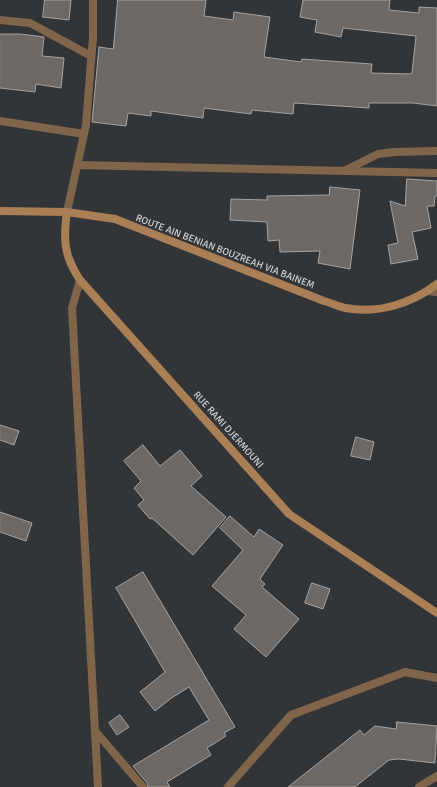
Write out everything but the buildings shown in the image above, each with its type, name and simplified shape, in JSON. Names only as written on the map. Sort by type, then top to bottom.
[{"type":"main road","name":"ROUTE AIN BENIAN BOUZREAH VIA BAINEM","points":[[0,211],[67,212],[115,219],[345,308],[368,310],[390,307],[410,301],[437,284]]},
{"type":"main road","name":"RUE RAMI DJERMOUNI","points":[[67,212],[64,233],[66,252],[73,269],[80,280],[289,514],[437,613]]},
{"type":"street","points":[[67,212],[86,125],[93,0]]},
{"type":"street","points":[[0,20],[30,24],[91,56]]},
{"type":"street","points":[[0,121],[84,134]]},
{"type":"street","points":[[345,171],[378,154],[437,151]]},
{"type":"street","points":[[77,165],[437,173]]},
{"type":"street","points":[[80,280],[72,308],[98,787]]},
{"type":"street","points":[[428,291],[437,292]]},
{"type":"street","points":[[228,787],[291,715],[405,672],[437,678]]},
{"type":"street","points":[[96,732],[143,787]]},
{"type":"street","points":[[419,787],[437,776]]}]
